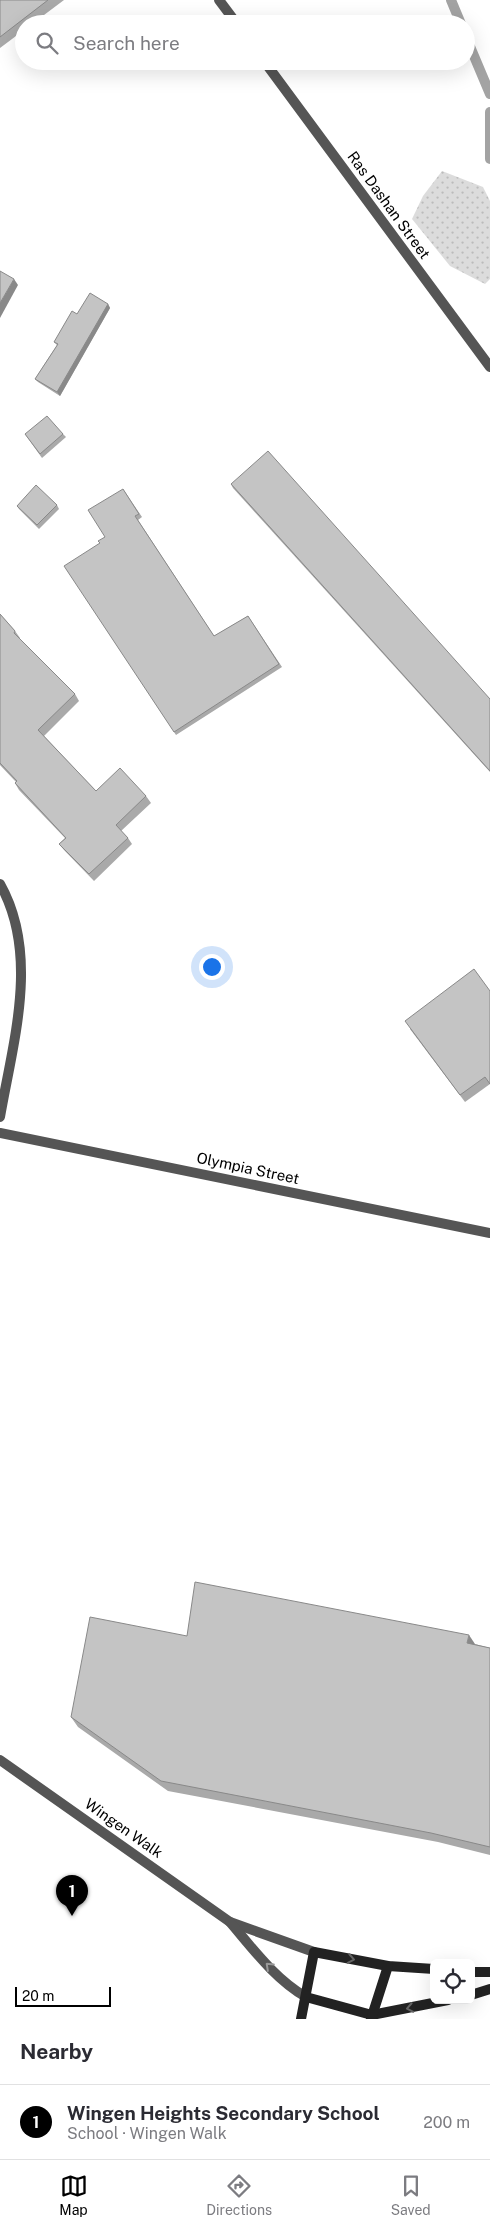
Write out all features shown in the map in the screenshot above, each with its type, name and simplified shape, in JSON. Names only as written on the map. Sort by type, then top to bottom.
[{"type":"street","points":[[219,0],[230,15]]},
{"type":"street","name":"Ras Dashan Street","points":[[271,70],[490,367]]},
{"type":"street","points":[[0,884],[8,897],[20,948],[20,1003],[0,1117]]},
{"type":"street","name":"Olympia Street","points":[[0,1133],[490,1233]]},
{"type":"street","name":"Wingen Walk","points":[[0,1760],[230,1922],[260,1958],[295,1990],[306,1997]]},
{"type":"street","name":"Wingen Walk","points":[[230,1922],[314,1952]]},
{"type":"street","points":[[301,2019],[314,1952],[388,1966],[430,1969]]},
{"type":"street","points":[[371,2017],[388,1966]]},
{"type":"street","points":[[475,1972],[490,1972]]},
{"type":"street","points":[[475,1994],[490,1989]]},
{"type":"street","points":[[306,1997],[371,2017],[430,2004]]},
{"type":"shaded area","points":[[442,171],[483,187],[490,201],[490,279],[485,284],[450,266],[412,219],[423,196]]},
{"type":"building","points":[[0,0],[48,0],[29,15],[15,15],[15,25],[0,37]]},
{"type":"building","points":[[0,271],[14,279],[0,303]]},
{"type":"building","points":[[90,293],[108,304],[57,392],[35,379],[58,344],[54,342],[72,311],[77,314]]},
{"type":"building","points":[[47,416],[63,434],[40,454],[25,434]]},
{"type":"building","points":[[268,451],[490,699],[490,771],[231,484]]},
{"type":"building","points":[[36,485],[57,505],[37,525],[17,506]]},
{"type":"building","points":[[123,489],[139,514],[135,516],[214,636],[248,616],[279,664],[174,732],[64,566],[100,543],[98,541],[105,537],[88,510]]},
{"type":"building","points":[[0,614],[15,631],[14,633],[75,694],[38,730],[96,791],[120,768],[146,796],[116,825],[128,838],[89,874],[59,844],[66,838],[15,783],[17,781],[0,763]]},
{"type":"building","points":[[474,969],[490,991],[490,1084],[485,1077],[460,1095],[405,1021]]},
{"type":"building","points":[[195,1582],[469,1635],[467,1643],[490,1648],[490,1847],[431,1833],[161,1781],[71,1717],[90,1617],[187,1636]]},
{"type":"waterway","points":[[451,0],[457,15]]},
{"type":"waterway","points":[[475,58],[490,94]]},
{"type":"waterway","points":[[490,112],[490,159]]},
{"type":"place","name":"Wingen Heights Secondary School","points":[[72,1916]]}]
